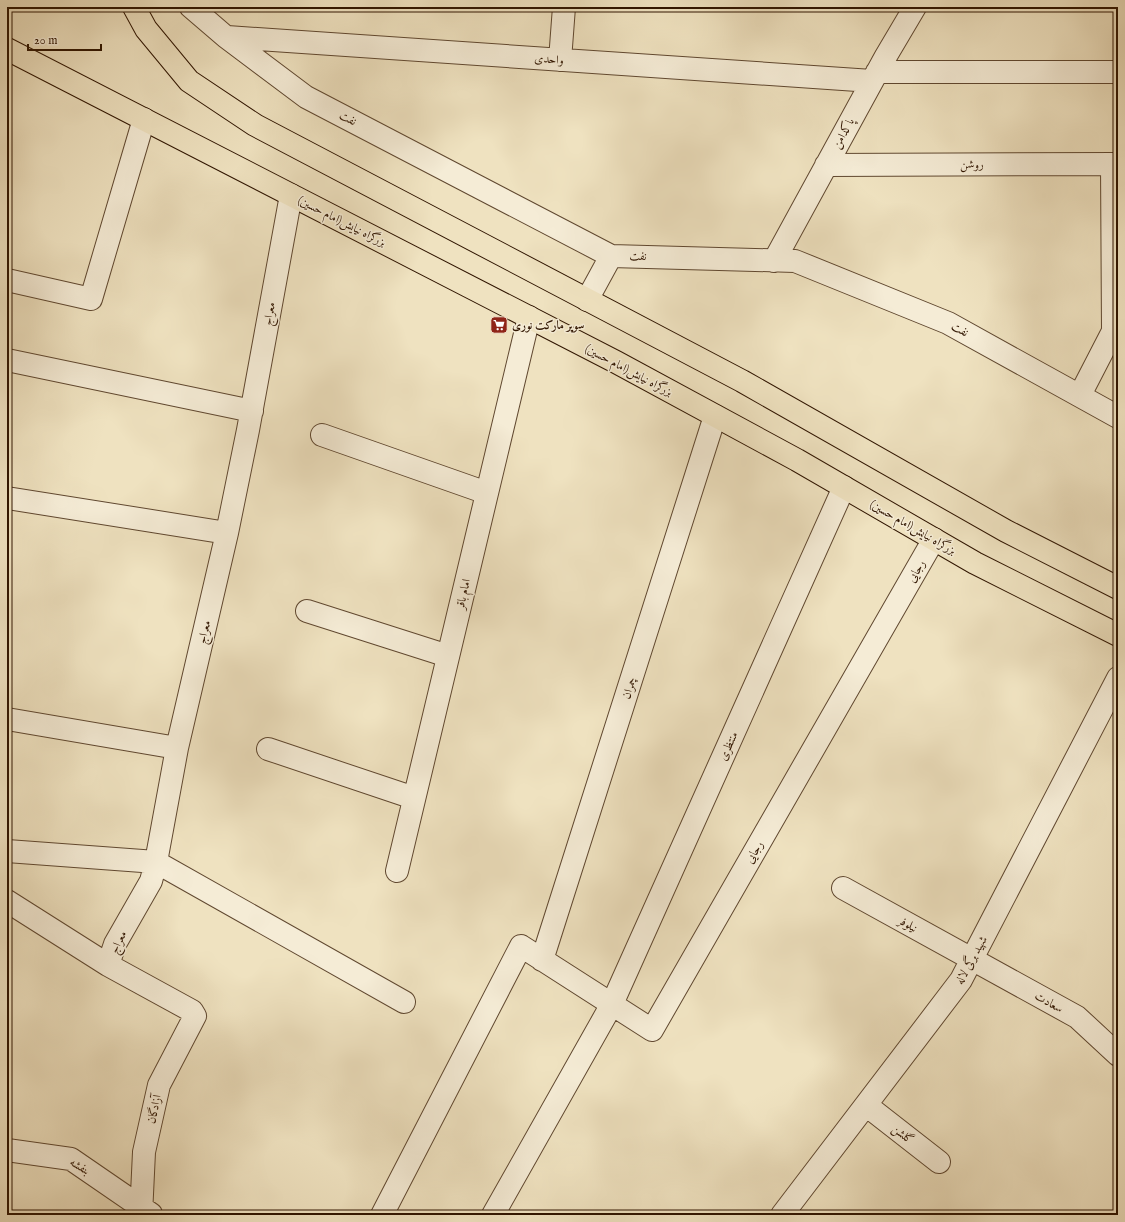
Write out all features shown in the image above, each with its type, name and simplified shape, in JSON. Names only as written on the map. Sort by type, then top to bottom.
[{"type":"highway","points":[[134,7],[146,29],[189,81],[255,126],[742,381],[1006,531],[1118,588]]},
{"type":"highway","name":"بزرگراه نیایش(امام حسین)","points":[[7,49],[529,317],[715,416],[844,487],[975,563],[1118,635]]},
{"type":"street","name":"نفت","points":[[191,7],[226,37],[306,97],[611,256],[795,261],[948,323],[1118,417]]},
{"type":"street","points":[[560,60],[564,7]]},
{"type":"street","name":"پاکدامن","points":[[774,261],[874,77],[915,7]]},
{"type":"street","name":"واحدی","points":[[226,37],[560,60],[874,77],[1118,72]]},
{"type":"street","points":[[7,280],[90,300],[144,119]]},
{"type":"street","points":[[1080,395],[1115,331],[1115,164]]},
{"type":"street","name":"روشن","points":[[826,165],[1115,164]]},
{"type":"street","name":"معراج","points":[[192,1011],[108,965],[115,944],[151,881],[156,862],[177,748],[227,533],[252,411],[291,195]]},
{"type":"street","points":[[587,300],[611,256]]},
{"type":"street","name":"امام باقر","points":[[397,871],[529,317]]},
{"type":"street","points":[[7,360],[252,411]]},
{"type":"street","name":"چمران","points":[[542,960],[715,416]]},
{"type":"street","points":[[322,435],[487,493]]},
{"type":"street","name":"منتظری","points":[[493,1215],[612,1004],[844,487]]},
{"type":"street","points":[[7,498],[227,533]]},
{"type":"street","name":"رجایی","points":[[382,1215],[521,946],[652,1030],[934,539]]},
{"type":"street","points":[[307,611],[448,656]]},
{"type":"street","name":"شهید برگی لاله","points":[[782,1215],[961,980],[1118,678]]},
{"type":"street","points":[[7,719],[177,748]]},
{"type":"street","points":[[268,749],[414,798]]},
{"type":"street","points":[[7,851],[156,862],[404,1002]]},
{"type":"street","name":"نیلوفر","points":[[843,888],[972,959]]},
{"type":"street","points":[[7,901],[108,965]]},
{"type":"street","name":"سعادت","points":[[972,959],[1077,1017],[1118,1055]]},
{"type":"street","name":"آزادگان","points":[[145,1213],[144,1152],[159,1085],[195,1016],[192,1011]]},
{"type":"street","name":"گلشن","points":[[866,1105],[939,1162]]},
{"type":"street","name":"بنفشه","points":[[7,1150],[71,1159],[145,1213]]},
{"type":"place","name":"سوپر مارکت نوری","points":[[499,325]]}]
